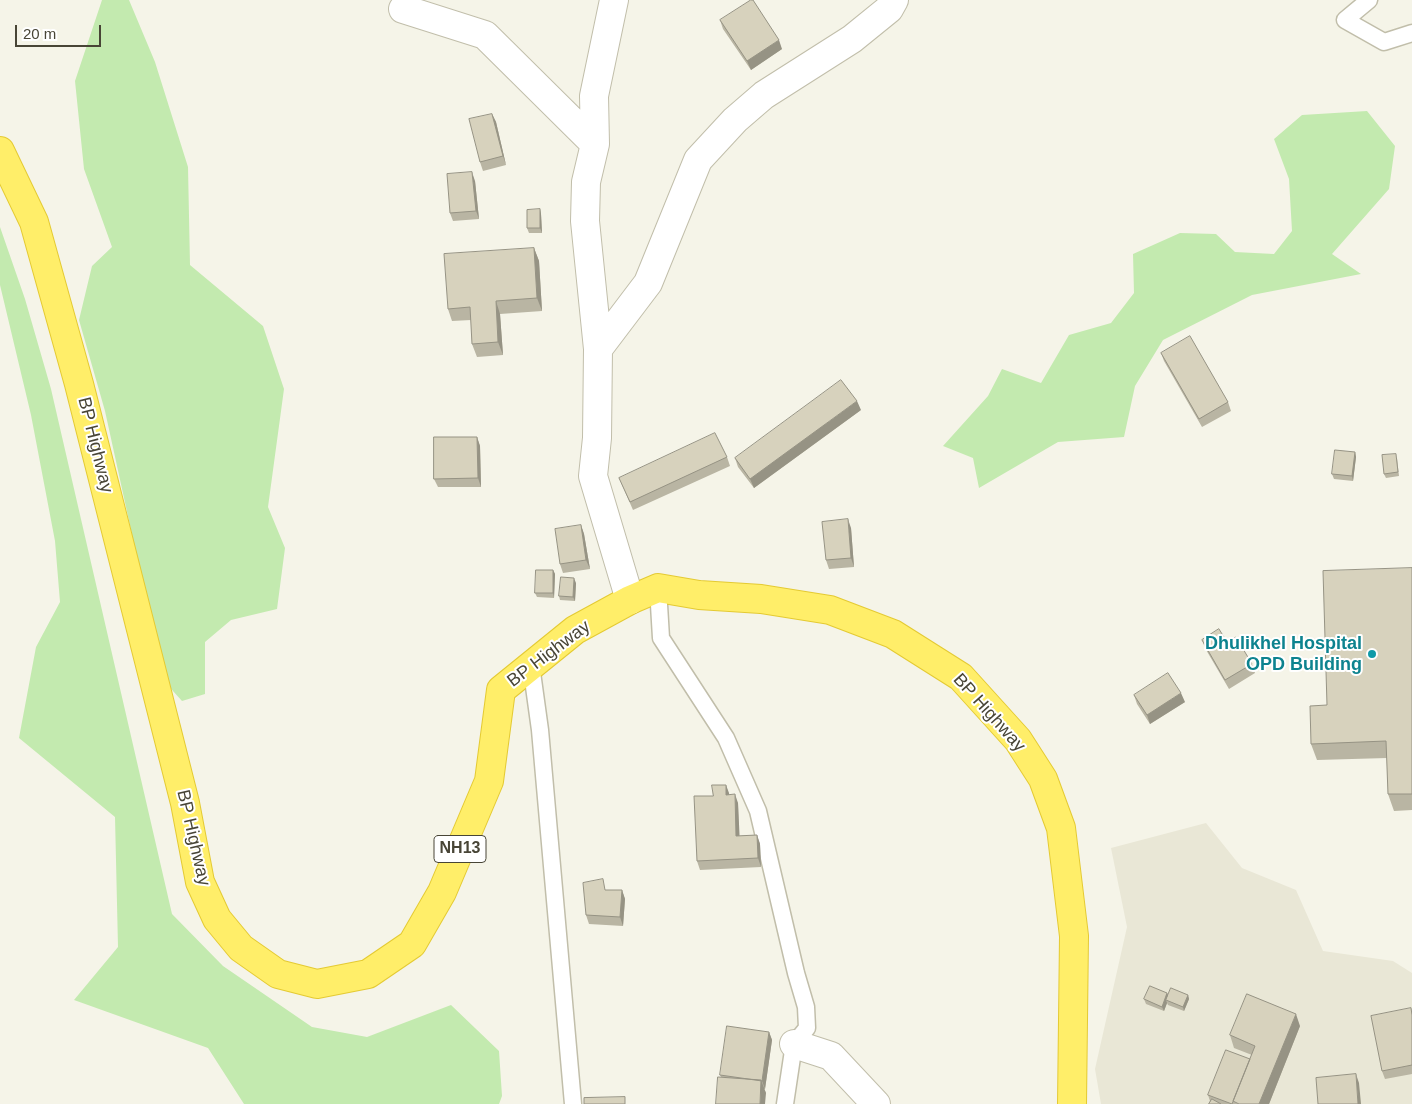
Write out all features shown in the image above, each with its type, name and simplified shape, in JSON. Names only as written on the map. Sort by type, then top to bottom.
[{"type":"highway","name":"BP Highway","points":[[0,151],[34,222],[79,384],[185,803],[200,882],[217,919],[241,948],[278,974],[317,984],[368,974],[412,944],[442,892],[489,781],[501,690],[576,630],[630,600],[658,588],[699,595],[761,599],[830,610],[893,634],[961,677],[1018,740],[1043,779],[1061,828],[1074,936],[1072,1104]]},
{"type":"street","points":[[614,0],[594,96],[595,144],[586,182],[585,221],[598,349],[596,438],[592,476],[630,600]]},
{"type":"street","points":[[598,349],[648,283],[698,160],[734,120],[764,95],[852,39],[889,9],[894,0]]},
{"type":"street","points":[[403,9],[485,35],[595,144]]},
{"type":"street","points":[[794,1044],[831,1056],[876,1104]]},
{"type":"lane","points":[[1369,0],[1345,20],[1384,42],[1412,33]]},
{"type":"lane","points":[[658,588],[662,638],[726,738],[758,811],[796,973],[806,1007],[806,1028],[794,1044],[785,1104]]},
{"type":"lane","points":[[531,665],[540,730],[573,1104]]},
{"type":"shaded area","points":[[1206,823],[1242,868],[1296,890],[1323,951],[1393,961],[1412,973],[1412,1104],[1101,1104],[1095,1069],[1127,927],[1111,848]]},
{"type":"green space","points":[[102,0],[129,0],[155,62],[188,167],[190,265],[263,326],[284,389],[268,507],[285,548],[277,609],[231,620],[205,642],[205,694],[182,701],[164,681],[105,411],[79,320],[92,266],[112,247],[84,169],[75,81]]},
{"type":"green space","points":[[1367,111],[1395,146],[1389,189],[1332,254],[1361,274],[1252,295],[1163,340],[1135,386],[1124,437],[1058,442],[979,488],[973,458],[943,446],[988,396],[1002,369],[1041,383],[1069,335],[1111,323],[1134,293],[1133,254],[1180,233],[1216,234],[1235,252],[1274,254],[1292,231],[1289,179],[1274,139],[1302,115]]},
{"type":"green space","points":[[0,227],[25,299],[51,389],[172,914],[223,966],[312,1027],[367,1037],[451,1005],[499,1051],[502,1096],[499,1104],[244,1104],[208,1048],[74,1000],[118,947],[115,817],[19,738],[36,647],[60,602],[55,541],[31,415],[0,285]]},
{"type":"building","points":[[753,0],[779,40],[747,61],[720,20]]},
{"type":"building","points":[[492,114],[503,156],[480,162],[469,119]]},
{"type":"building","points":[[472,172],[476,211],[450,213],[447,174]]},
{"type":"building","points":[[540,209],[540,228],[527,228],[527,210]]},
{"type":"building","points":[[534,248],[537,298],[496,301],[498,342],[472,344],[470,307],[448,309],[444,254]]},
{"type":"building","points":[[1190,336],[1228,402],[1199,419],[1161,353]]},
{"type":"building","points":[[841,380],[857,401],[750,479],[735,458]]},
{"type":"building","points":[[715,433],[727,457],[630,502],[619,478]]},
{"type":"building","points":[[434,437],[477,437],[478,478],[434,479]]},
{"type":"building","points":[[1335,450],[1355,452],[1352,476],[1332,474]]},
{"type":"building","points":[[1396,454],[1398,472],[1384,474],[1382,455]]},
{"type":"building","points":[[848,519],[851,558],[826,560],[822,522]]},
{"type":"building","points":[[581,525],[586,560],[560,564],[555,529]]},
{"type":"building","name":"Dhulikhel Hospital OPD Building","points":[[1412,568],[1412,794],[1388,794],[1386,741],[1311,744],[1310,706],[1327,705],[1323,571]]},
{"type":"building","points":[[536,570],[553,570],[553,593],[535,593]]},
{"type":"building","points":[[561,577],[574,578],[573,597],[559,596]]},
{"type":"building","points":[[1219,629],[1227,642],[1236,637],[1252,664],[1225,680],[1202,640]]},
{"type":"building","points":[[1168,673],[1181,693],[1147,715],[1134,695]]},
{"type":"building","points":[[712,785],[726,785],[726,795],[735,794],[736,836],[757,835],[758,858],[697,861],[694,796],[713,796]]},
{"type":"building","points":[[603,879],[605,890],[622,890],[620,917],[586,915],[583,883]]},
{"type":"building","points":[[1150,986],[1167,993],[1162,1007],[1144,999]]},
{"type":"building","points":[[1171,988],[1188,995],[1183,1007],[1166,1000]]},
{"type":"building","points":[[1247,994],[1296,1014],[1259,1104],[1239,1104],[1233,1101],[1255,1046],[1230,1035]]},
{"type":"building","points":[[1411,1008],[1412,1065],[1382,1071],[1371,1016]]},
{"type":"building","points":[[727,1026],[769,1032],[762,1081],[720,1075]]},
{"type":"building","points":[[1226,1050],[1250,1059],[1232,1104],[1208,1095]]},
{"type":"building","points":[[1356,1074],[1358,1104],[1318,1104],[1316,1078]]},
{"type":"building","points":[[718,1077],[761,1080],[760,1104],[716,1104]]},
{"type":"building","points":[[625,1097],[625,1104],[584,1104],[584,1098]]},
{"type":"building","points":[[1212,1099],[1221,1104],[1209,1104]]},
{"type":"place","name":"Dhulikhel Hospital OPD Building","points":[[1372,654]]}]
